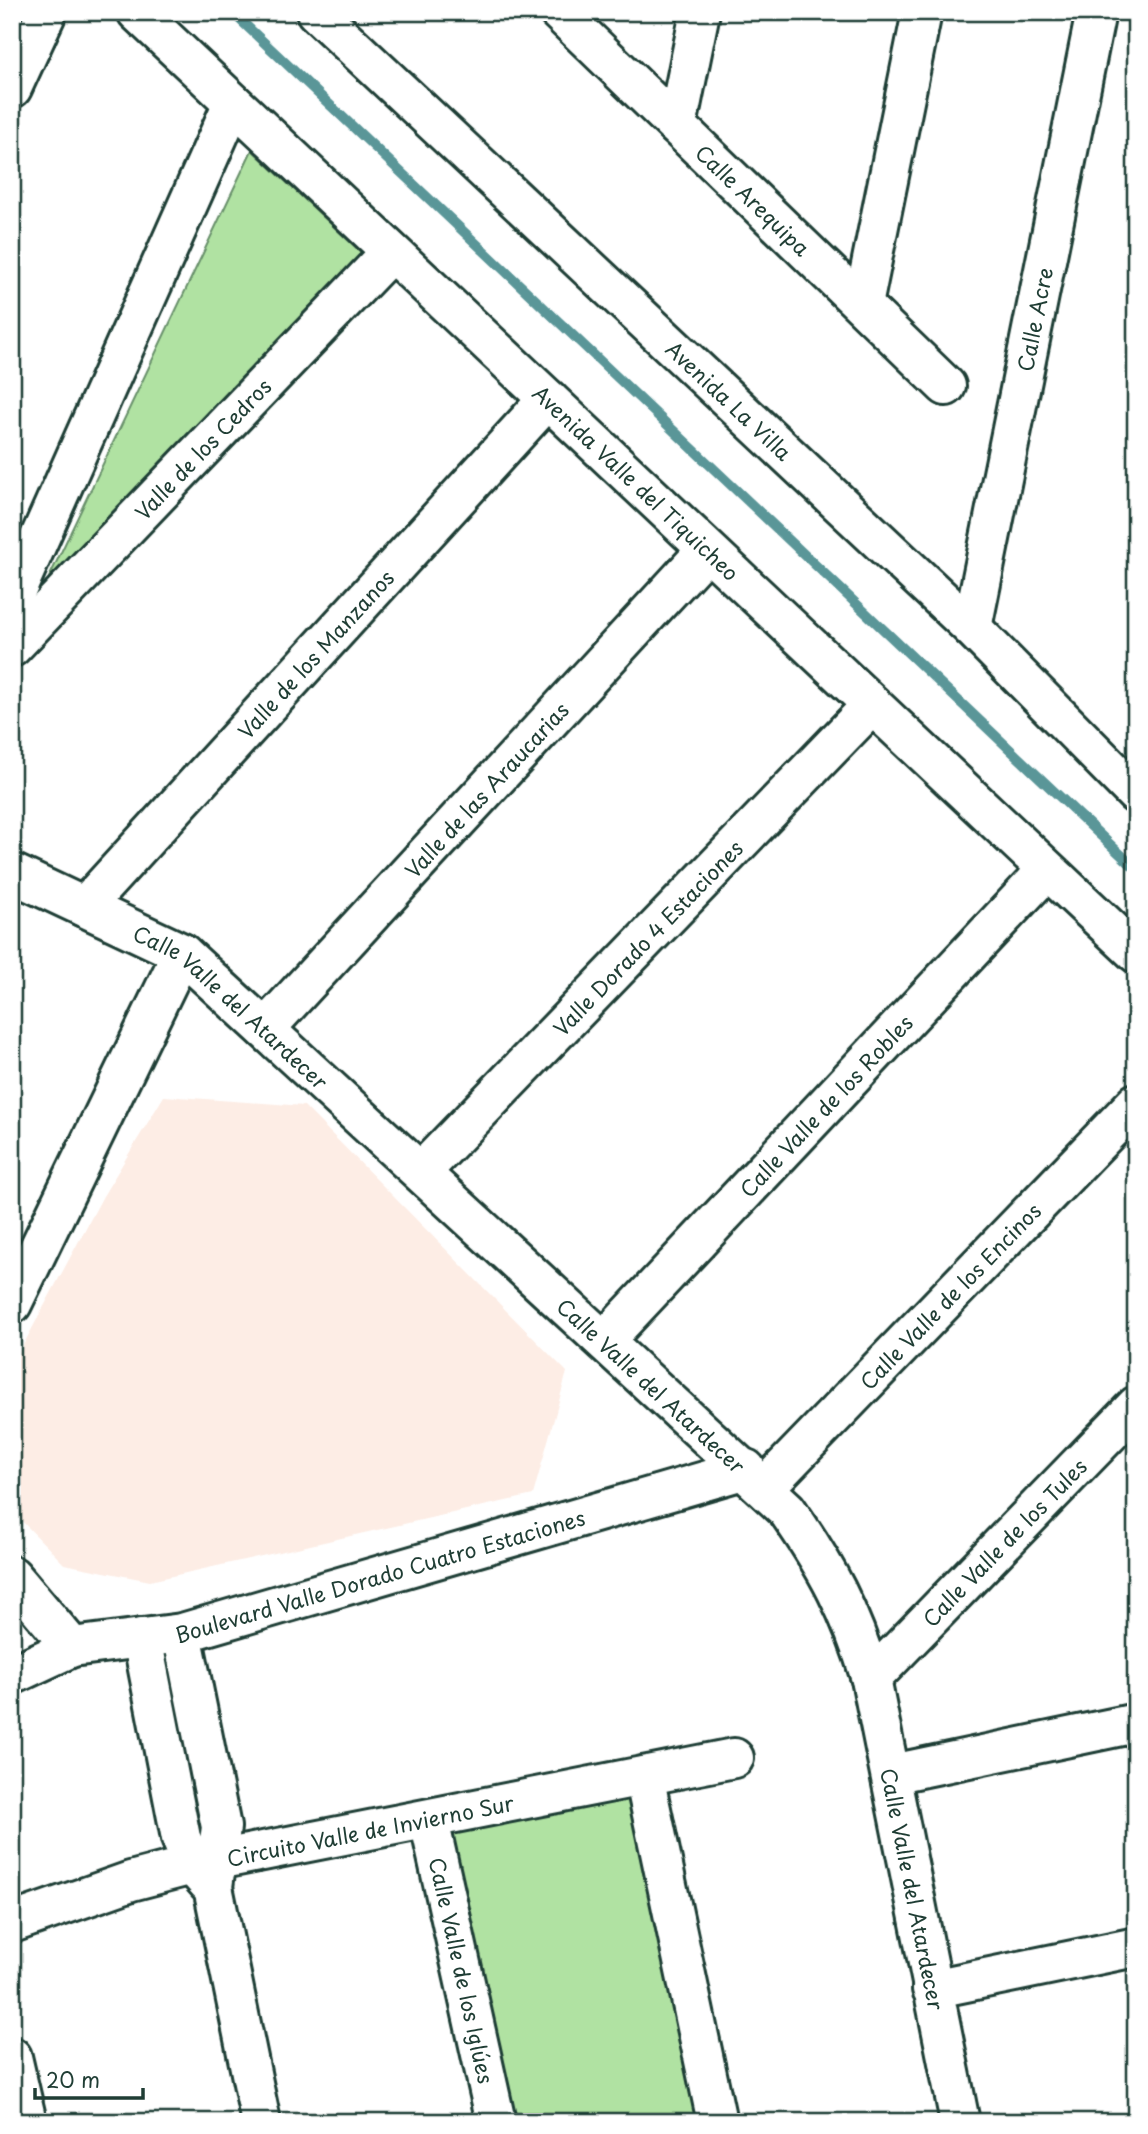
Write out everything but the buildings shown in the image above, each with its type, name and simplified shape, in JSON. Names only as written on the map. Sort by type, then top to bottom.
[{"type":"street","points":[[12,88],[47,12]]},
{"type":"street","name":"Avenida Valle del Tiquicheo","points":[[137,12],[1136,954]]},
{"type":"street","name":"Avenida La Villa","points":[[317,12],[972,628],[1136,793]]},
{"type":"street","name":"Calle Arequipa","points":[[559,12],[946,386]]},
{"type":"street","points":[[677,126],[701,12]]},
{"type":"street","points":[[863,305],[922,12]]},
{"type":"street","name":"Calle Acre","points":[[972,628],[1096,12]]},
{"type":"street","points":[[12,600],[233,103]]},
{"type":"street","name":"Valle de los Cedros","points":[[12,647],[391,252]]},
{"type":"street","name":"Valle de los Manzanos","points":[[84,907],[548,399]]},
{"type":"street","name":"Valle de las Araucarias","points":[[265,1029],[707,550]]},
{"type":"street","name":"Valle Dorado 4 Estaciones","points":[[421,1172],[872,705]]},
{"type":"street","name":"Calle Valle de los Robles","points":[[605,1340],[1047,870]]},
{"type":"street","name":"Calle Valle del Atardecer","points":[[12,873],[182,953],[788,1510],[824,1563],[853,1622],[871,1679],[960,2122]]},
{"type":"street","points":[[12,1304],[182,953]]},
{"type":"street","name":"Calle Valle de los Encinos","points":[[755,1478],[1136,1103]]},
{"type":"street","name":"Calle Valle de los Tules","points":[[871,1679],[1136,1406]]},
{"type":"street","name":"Boulevard Valle Dorado Cuatro Estaciones","points":[[12,1675],[72,1647],[182,1633],[755,1478]]},
{"type":"street","points":[[12,1576],[72,1647]]},
{"type":"street","points":[[182,1633],[220,1827],[208,1871],[261,2122]]},
{"type":"street","points":[[142,1638],[181,1838],[208,1871]]},
{"type":"street","points":[[892,1774],[1136,1723]]},
{"type":"street","name":"Circuito Valle de Invierno Sur","points":[[12,1923],[131,1881],[208,1871],[429,1820],[734,1758]]},
{"type":"street","points":[[644,1776],[708,2120]]},
{"type":"street","name":"Calle Valle de los Iglúes","points":[[429,1820],[496,2122]]},
{"type":"street","points":[[932,1989],[1136,1947]]},
{"type":"street","points":[[12,2057],[27,2122]]},
{"type":"shaded area","points":[[164,1096],[304,1106],[567,1372],[533,1495],[150,1581],[64,1564],[12,1511],[12,1366],[103,1196]]},
{"type":"green space","points":[[252,150],[366,257],[46,584]]},
{"type":"green space","points":[[639,1779],[712,2114],[677,2122],[496,2122],[430,1820]]},
{"type":"waterway","points":[[232,12],[1136,869]]}]
